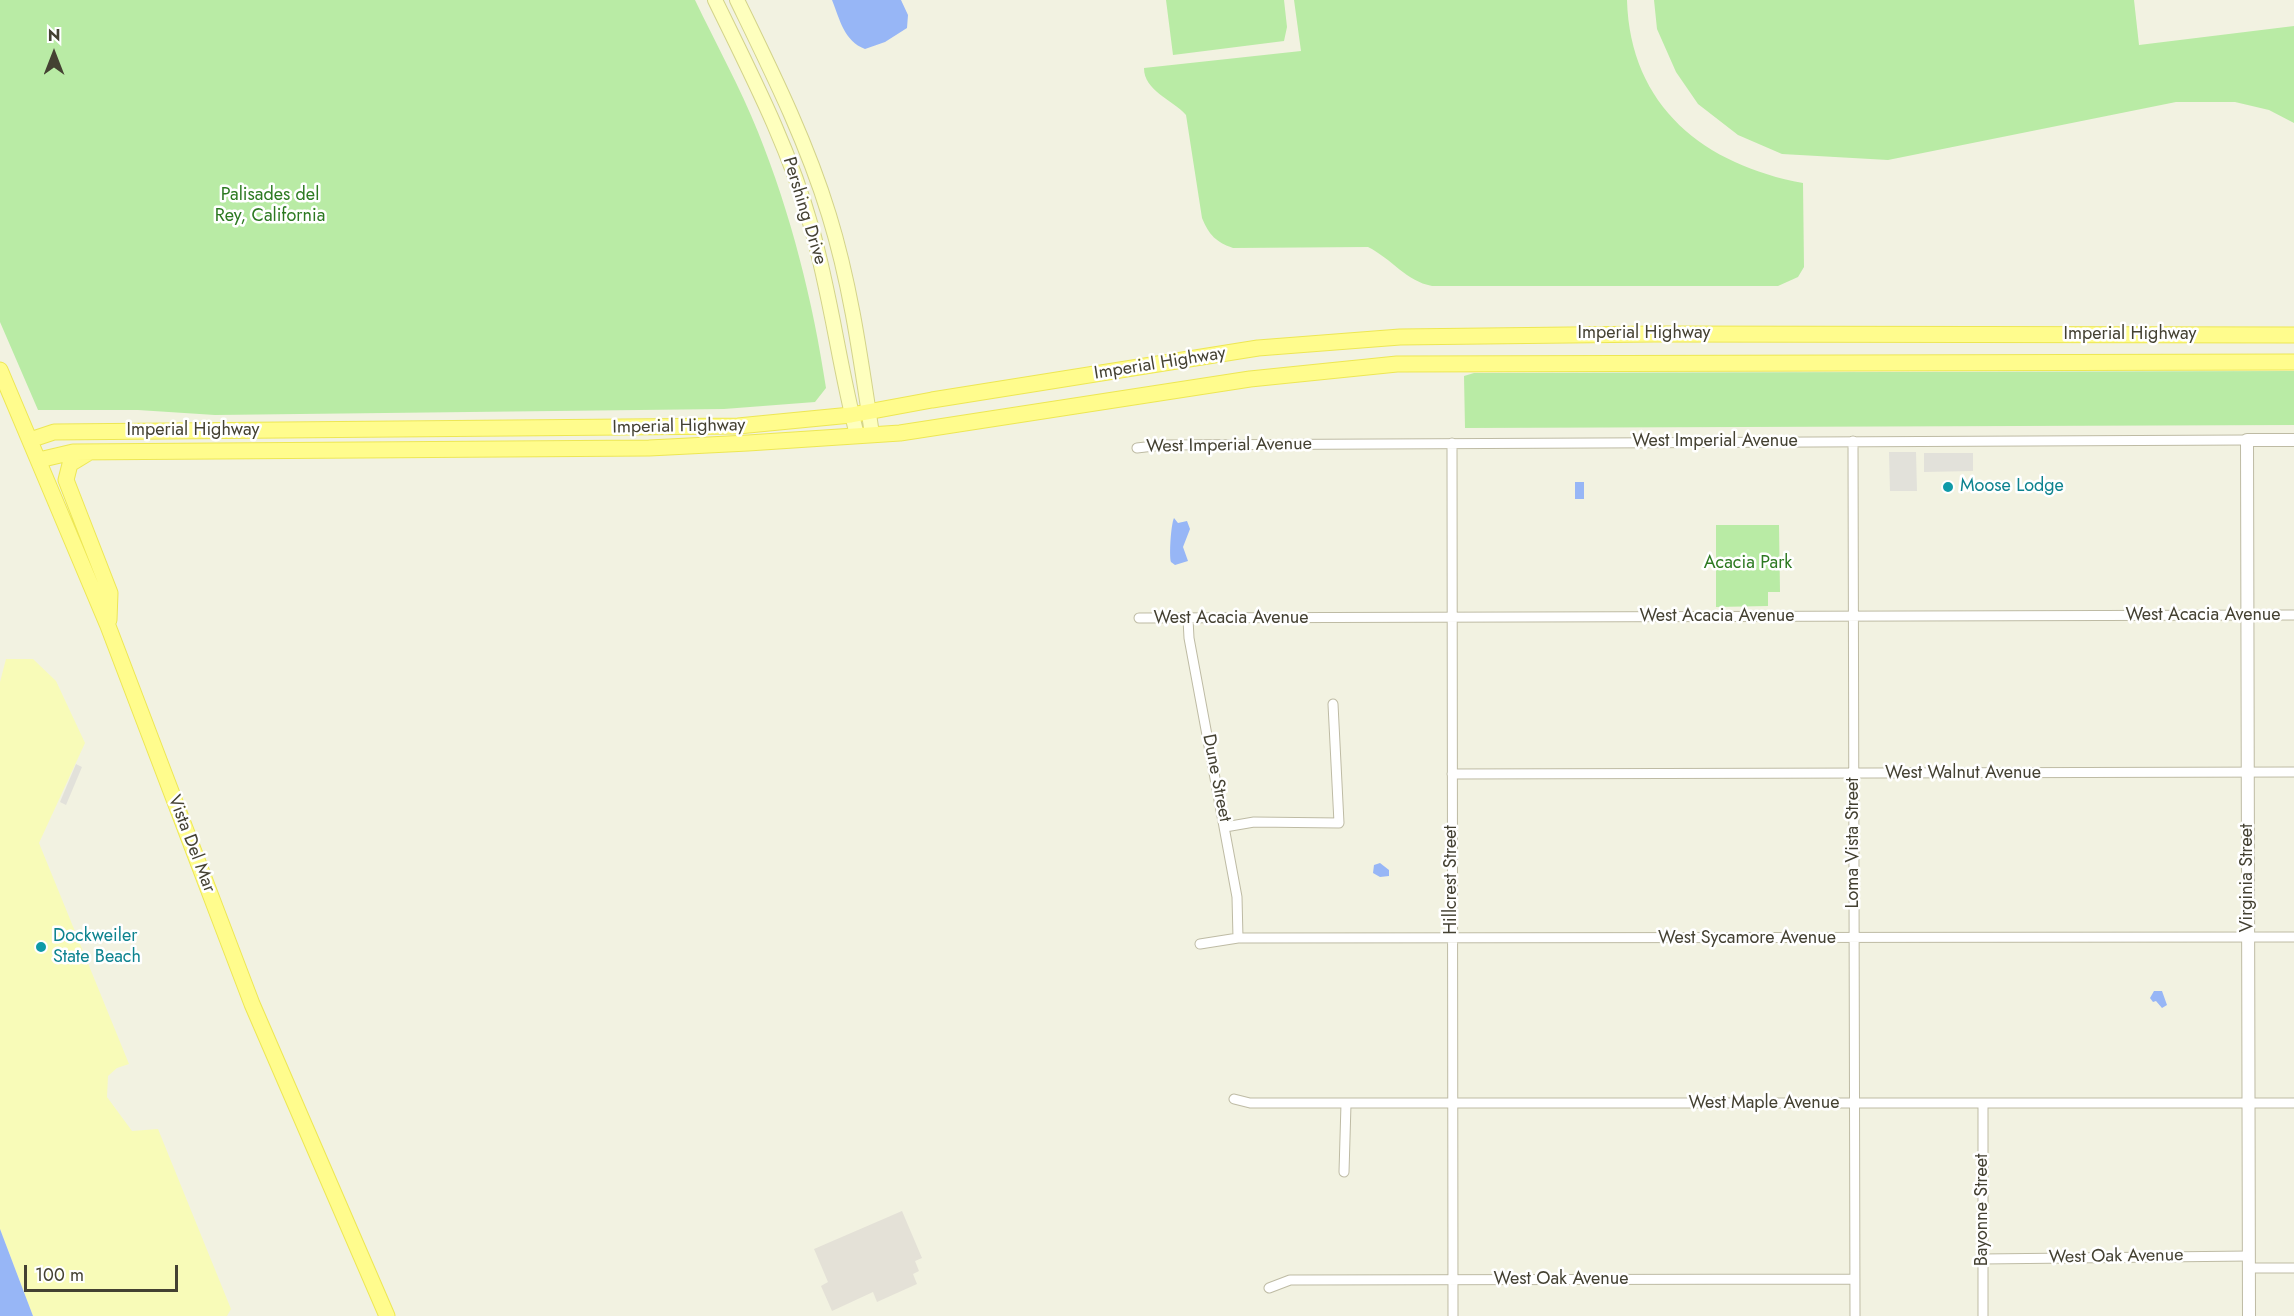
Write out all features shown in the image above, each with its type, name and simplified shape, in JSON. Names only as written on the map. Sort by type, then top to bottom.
[{"type":"main road","name":"Pershing Drive","points":[[715,0],[773,121],[802,198],[829,292],[856,435]]},
{"type":"main road","name":"Pershing Drive","points":[[737,0],[791,113],[829,216],[848,288],[872,434]]},
{"type":"main road","name":"Imperial Highway","points":[[30,440],[54,432],[703,428],[851,415],[1258,348],[1366,338],[1524,335],[2294,335]]},
{"type":"main road","points":[[1460,362],[1459,353],[1467,343],[1516,342],[1524,335]]},
{"type":"main road","name":"Imperial Highway","points":[[39,460],[62,453],[92,451],[659,448],[872,434],[930,429],[1315,370],[1460,362],[2294,362]]},
{"type":"main road","name":"Vista Del Mar","points":[[0,370],[108,626],[252,1004],[387,1316]]},
{"type":"main road","points":[[92,451],[70,464],[66,480],[110,593],[108,626]]},
{"type":"street","name":"Virginia Street","points":[[2247,440],[2249,1316]]},
{"type":"street","name":"West Imperial Avenue","points":[[1137,448],[1162,444],[2294,440]]},
{"type":"street","name":"Loma Vista Street","points":[[1853,441],[1855,1316]]},
{"type":"street","name":"Hillcrest Street","points":[[1452,443],[1453,1316]]},
{"type":"street","name":"West Acacia Avenue","points":[[1139,618],[2294,615]]},
{"type":"street","name":"Dune Street","points":[[1188,619],[1189,638],[1237,897],[1238,938]]},
{"type":"street","points":[[1225,827],[1254,822],[1339,823],[1333,704]]},
{"type":"street","name":"West Walnut Avenue","points":[[1452,774],[1854,775],[2294,772]]},
{"type":"street","name":"West Sycamore Avenue","points":[[1200,944],[1238,938],[2294,937]]},
{"type":"street","name":"West Maple Avenue","points":[[1234,1099],[1250,1103],[1453,1105],[2294,1103]]},
{"type":"street","points":[[1344,1172],[1346,1104]]},
{"type":"street","name":"Bayonne Street","points":[[1983,1105],[1983,1316]]},
{"type":"street","name":"West Oak Avenue","points":[[1983,1259],[2249,1262],[2294,1268]]},
{"type":"street","name":"West Oak Avenue","points":[[1269,1288],[1290,1280],[1855,1279]]},
{"type":"shaded area","points":[[1889,452],[1916,452],[1917,491],[1890,491]]},
{"type":"shaded area","points":[[1924,453],[1973,453],[1973,471],[1924,472]]},
{"type":"shaded area","points":[[76,764],[82,767],[66,805],[60,802]]},
{"type":"shaded area","points":[[902,1211],[922,1258],[915,1261],[919,1271],[913,1274],[917,1284],[877,1302],[873,1292],[832,1311],[821,1286],[828,1282],[814,1249]]},
{"type":"green space","name":"Palisades del Rey, California","points":[[0,0],[695,0],[751,115],[781,194],[800,258],[815,323],[826,388],[815,402],[724,409],[215,415],[138,410],[38,410],[0,322]]},
{"type":"green space","points":[[1166,0],[1284,0],[1287,27],[1284,41],[1173,55]]},
{"type":"green space","points":[[1294,0],[1627,0],[1631,38],[1642,71],[1658,100],[1679,125],[1705,145],[1735,162],[1767,174],[1803,183],[1804,267],[1798,277],[1778,286],[1432,286],[1407,275],[1368,247],[1233,248],[1222,243],[1210,233],[1202,218],[1186,115],[1154,89],[1145,76],[1144,68],[1301,51]]},
{"type":"green space","points":[[1654,0],[2134,0],[2139,45],[2294,26],[2294,123],[2269,110],[2235,102],[2176,102],[1888,160],[1782,154],[1738,135],[1698,104],[1676,72],[1657,29]]},
{"type":"green space","points":[[2294,371],[2294,425],[1465,428],[1464,376],[1474,373]]},
{"type":"green space","name":"Acacia Park","points":[[1716,525],[1779,525],[1780,592],[1768,592],[1768,606],[1716,607]]},
{"type":"sand","name":"Dockweiler State Beach","points":[[6,659],[33,659],[56,681],[85,743],[39,843],[129,1064],[117,1068],[108,1076],[107,1097],[132,1131],[158,1129],[231,1309],[227,1316],[33,1316],[0,1229],[0,682]]},
{"type":"water","points":[[832,0],[901,0],[908,15],[907,28],[885,42],[865,49],[847,35]]},
{"type":"water","points":[[1575,482],[1584,482],[1584,499],[1575,499]]},
{"type":"water","points":[[1174,518],[1178,523],[1187,521],[1190,529],[1183,547],[1188,561],[1175,565],[1171,562],[1170,553]]},
{"type":"water","points":[[1380,863],[1389,870],[1389,876],[1380,877],[1373,873],[1374,865]]},
{"type":"water","points":[[2154,991],[2162,991],[2167,1005],[2162,1008],[2156,1001],[2153,1002],[2150,998]]},
{"type":"water","points":[[0,1229],[33,1316],[0,1316]]},
{"type":"place","name":"Moose Lodge","points":[[1948,487]]},
{"type":"place","name":"Dockweiler State Beach","points":[[41,947]]}]
